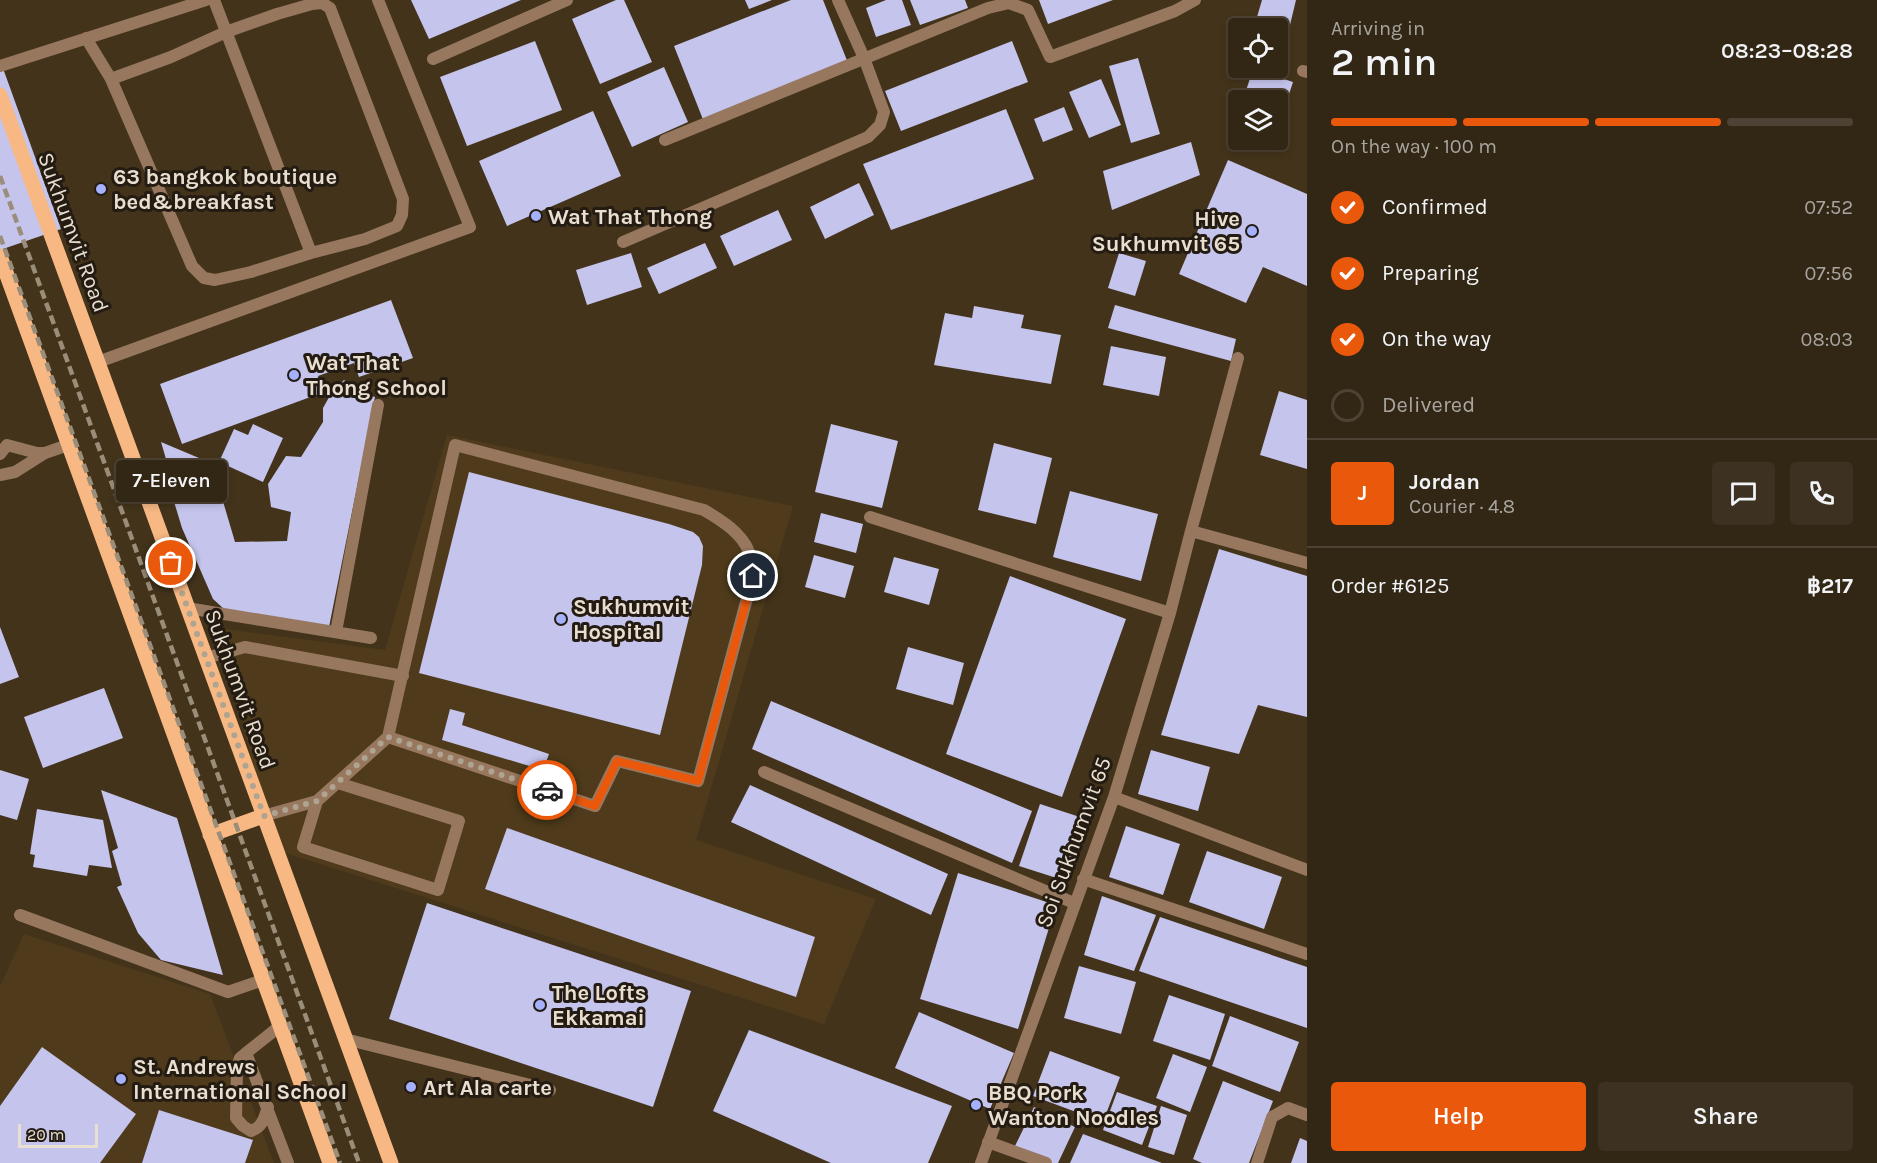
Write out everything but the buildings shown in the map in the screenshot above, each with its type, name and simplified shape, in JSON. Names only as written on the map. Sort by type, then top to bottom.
[{"type":"main road","name":"Sukhumvit Road","points":[[0,95],[391,1163]]},
{"type":"main road","points":[[0,256],[330,1163]]},
{"type":"main road","points":[[210,835],[264,816]]},
{"type":"street","points":[[0,66],[206,0]]},
{"type":"street","points":[[214,0],[311,253]]},
{"type":"street","points":[[98,362],[470,227],[378,0]]},
{"type":"street","points":[[434,59],[567,0]]},
{"type":"street","points":[[623,242],[868,137],[880,125],[884,112],[864,58],[838,0]]},
{"type":"street","points":[[664,140],[988,8],[1009,3],[1028,10],[1050,57],[1175,11],[1195,0]]},
{"type":"street","points":[[86,38],[111,79],[192,266],[204,278],[215,280],[251,272],[365,238],[397,226],[402,215],[403,199],[330,8],[322,3],[312,3],[226,32],[171,57],[111,79]]},
{"type":"street","name":"Soi Sukhumvit 65","points":[[981,1163],[1114,797],[1170,613],[1238,358]]},
{"type":"street","points":[[336,632],[378,405]]},
{"type":"street","points":[[0,454],[8,445],[45,453]]},
{"type":"street","points":[[0,475],[15,472],[45,453],[68,445]]},
{"type":"street","points":[[264,816],[317,801],[388,737],[455,445],[704,510],[737,534],[749,551],[753,576],[698,781],[617,761],[595,806],[388,737]]},
{"type":"street","points":[[0,460],[5,468],[15,472]]},
{"type":"street","points":[[870,517],[1170,613]]},
{"type":"street","points":[[1191,531],[1307,563]]},
{"type":"street","points":[[188,608],[371,638]]},
{"type":"street","points":[[206,658],[245,647],[403,676]]},
{"type":"street","points":[[764,772],[1074,903]]},
{"type":"street","points":[[317,801],[303,847],[438,890],[459,821],[338,783]]},
{"type":"street","points":[[1114,797],[1307,870]]},
{"type":"street","points":[[1083,879],[1307,954]]},
{"type":"street","points":[[20,915],[228,992],[263,980]]},
{"type":"street","points":[[268,1107],[258,1129],[251,1131],[236,1118],[237,1068],[240,1058],[280,1026]]},
{"type":"street","points":[[345,1039],[550,1090]]},
{"type":"street","points":[[246,1053],[288,1163]]},
{"type":"street","points":[[1257,1163],[1272,1117],[1288,1108],[1307,1115]]},
{"type":"street","points":[[988,1143],[1046,1163]]},
{"type":"shaded area","points":[[447,435],[793,506],[696,840],[876,899],[824,1024],[276,850],[217,628],[385,650]]},
{"type":"shaded area","name":"St. Andrews International School","points":[[24,934],[210,994],[274,1163],[0,1163],[0,986]]},
{"type":"railway","points":[[0,176],[359,1163]]},
{"type":"railway","points":[[0,236],[340,1163]]},
{"type":"way so far","points":[[171,563],[264,816],[317,801],[388,737],[547,790]]},
{"type":"place","name":"63 bangkok boutique bed&breakfast","points":[[101,189]]},
{"type":"place","name":"Wat That Thong","points":[[536,216]]},
{"type":"place","name":"Hive Sukhumvit 65","points":[[1252,231]]},
{"type":"place","name":"Wat That Thong School","points":[[294,375]]},
{"type":"place","name":"7-Eleven","points":[[171,563]]},
{"type":"place","name":"Sukhumvit Hospital","points":[[561,619]]},
{"type":"place","name":"The Lofts Ekkamai","points":[[540,1005]]},
{"type":"place","name":"St. Andrews International School","points":[[121,1079]]},
{"type":"place","name":"Art Ala carte","points":[[411,1087]]},
{"type":"place","name":"BBQ Pork Wanton Noodles","points":[[976,1105]]},
{"type":"route","points":[[547,790],[595,806],[617,761],[698,781],[753,576]]}]
